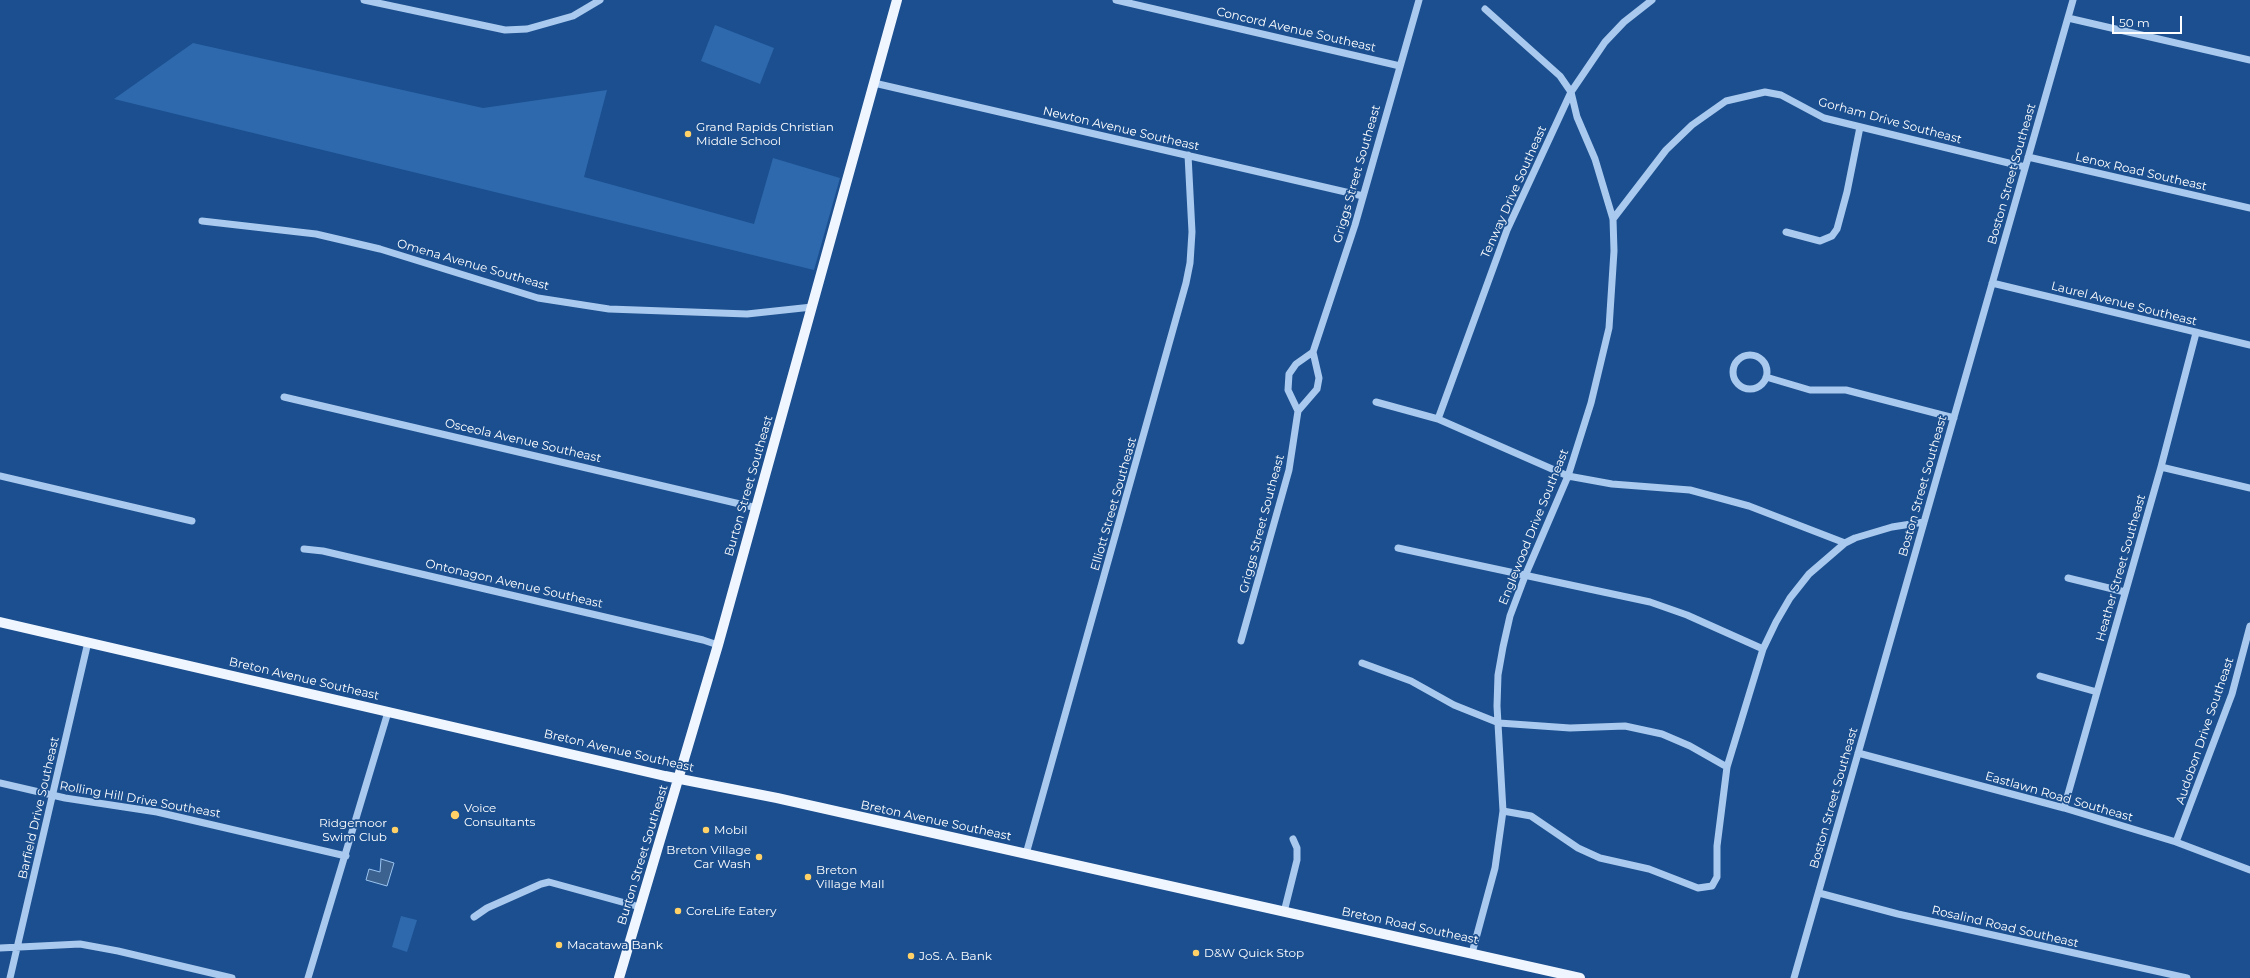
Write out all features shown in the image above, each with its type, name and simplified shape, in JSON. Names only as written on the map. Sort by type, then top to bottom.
[{"type":"main road","name":"Burton Street Southeast","points":[[619,978],[680,779],[897,0]]},
{"type":"main road","name":"Breton Avenue Southeast","points":[[0,622],[680,779],[1234,901]]},
{"type":"main road","name":"Breton Road Southeast","points":[[1234,901],[1472,953],[1564,976],[1580,978]]},
{"type":"street","points":[[364,0],[505,30],[527,29],[573,16],[600,0]]},
{"type":"street","name":"Concord Avenue Southeast","points":[[1116,0],[1400,66]]},
{"type":"street","name":"Griggs Street Southeast","points":[[1313,352],[1355,225],[1419,0]]},
{"type":"street","name":"Tenway Drive Southeast","points":[[1438,419],[1507,230],[1571,92],[1605,42],[1624,22],[1652,0]]},
{"type":"street","name":"Boston Street Southeast","points":[[1794,978],[2073,0]]},
{"type":"street","name":"Englewood Drive Southeast","points":[[1472,953],[1495,868],[1503,811],[1497,691],[1500,661],[1510,616],[1525,576],[1568,476],[1591,403],[1609,328],[1613,280],[1613,219],[1595,159],[1577,117],[1571,92],[1560,76],[1485,9]]},
{"type":"street","points":[[2068,18],[2250,60]]},
{"type":"street","name":"Newton Avenue Southeast","points":[[874,83],[1363,196]]},
{"type":"street","name":"Gorham Drive Southeast","points":[[1613,219],[1666,150],[1692,125],[1726,101],[1765,92],[1781,95],[1824,118],[2025,167]]},
{"type":"street","points":[[1786,232],[1820,241],[1832,236],[1837,230],[1847,192],[1860,127]]},
{"type":"street","name":"Elliott Street Southeast","points":[[1026,854],[1186,283],[1190,263],[1192,232],[1188,155]]},
{"type":"street","name":"Lenox Road Southeast","points":[[2028,157],[2250,208]]},
{"type":"street","name":"Omena Avenue Southeast","points":[[202,221],[316,234],[387,252],[538,298],[609,309],[747,314],[812,307]]},
{"type":"street","name":"Laurel Avenue Southeast","points":[[1992,283],[2250,345]]},
{"type":"street","name":"Heather Street Southeast","points":[[2064,808],[2161,467],[2196,333]]},
{"type":"street","points":[[1313,352],[1319,378],[1317,389],[1298,411],[1288,390],[1288,378],[1296,364],[1313,352]]},
{"type":"street","points":[[1752,356],[1763,362],[1766,370],[1766,377],[1757,388],[1745,389],[1735,381],[1733,369],[1740,358],[1752,356]]},
{"type":"street","points":[[1766,377],[1810,390],[1846,390],[1954,418]]},
{"type":"street","name":"Osceola Avenue Southeast","points":[[284,397],[756,508]]},
{"type":"street","points":[[1376,402],[1438,419],[1568,476],[1612,484],[1690,490],[1748,506],[1845,543]]},
{"type":"street","name":"Griggs Street Southeast","points":[[1241,641],[1290,466],[1298,411]]},
{"type":"street","points":[[2161,467],[2250,488]]},
{"type":"street","points":[[0,476],[192,521]]},
{"type":"street","points":[[1503,811],[1531,816],[1578,848],[1600,858],[1650,869],[1698,888],[1712,886],[1717,877],[1717,846],[1727,767],[1763,649],[1776,622],[1795,592],[1809,574],[1845,543],[1855,538],[1892,527],[1924,522]]},
{"type":"street","points":[[1398,548],[1525,576],[1606,591],[1650,602],[1687,615],[1763,649]]},
{"type":"street","name":"Ontonagon Avenue Southeast","points":[[304,549],[323,551],[695,638],[718,645]]},
{"type":"street","points":[[2068,578],[2125,592]]},
{"type":"street","name":"Audobon Drive Southeast","points":[[2176,842],[2232,694],[2250,626]]},
{"type":"street","name":"Barfield Drive Southeast","points":[[10,978],[88,642]]},
{"type":"street","points":[[1362,663],[1411,681],[1454,705],[1499,723],[1570,728],[1626,726],[1662,734],[1690,746],[1727,767]]},
{"type":"street","points":[[2040,676],[2097,692]]},
{"type":"street","points":[[308,978],[346,856],[388,712]]},
{"type":"street","name":"Eastlawn Road Southeast","points":[[1858,753],[2064,808],[2176,842],[2250,870]]},
{"type":"street","name":"Rolling Hill Drive Southeast","points":[[0,783],[53,796],[157,812],[346,856]]},
{"type":"street","points":[[1284,912],[1297,860],[1297,848],[1293,839]]},
{"type":"street","points":[[474,917],[487,908],[541,884],[549,882],[640,907]]},
{"type":"street","name":"Rosalind Road Southeast","points":[[1819,893],[1913,918],[2187,978]]},
{"type":"street","points":[[0,948],[80,944],[118,951],[232,978]]},
{"type":"shaded area","points":[[715,25],[774,48],[760,84],[701,61]]},
{"type":"shaded area","points":[[193,43],[483,108],[607,90],[584,177],[754,224],[773,158],[840,178],[814,270],[114,99]]},
{"type":"shaded area","points":[[381,859],[394,863],[387,886],[366,880],[369,869],[380,872]]},
{"type":"shaded area","points":[[401,916],[417,920],[407,952],[392,947]]},
{"type":"place","name":"Grand Rapids Christian Middle School","points":[[688,134]]},
{"type":"place","name":"Voice Consultants","points":[[455,815]]},
{"type":"place","name":"Ridgemoor Swim Club","points":[[395,830]]},
{"type":"place","name":"Mobil","points":[[706,830]]},
{"type":"place","name":"Breton Village Car Wash","points":[[759,857]]},
{"type":"place","name":"Breton Village Mall","points":[[808,877]]},
{"type":"place","name":"CoreLife Eatery","points":[[678,911]]},
{"type":"place","name":"Macatawa Bank","points":[[559,945]]},
{"type":"place","name":"D&W Quick Stop","points":[[1196,953]]},
{"type":"place","name":"JoS. A. Bank","points":[[911,956]]}]
